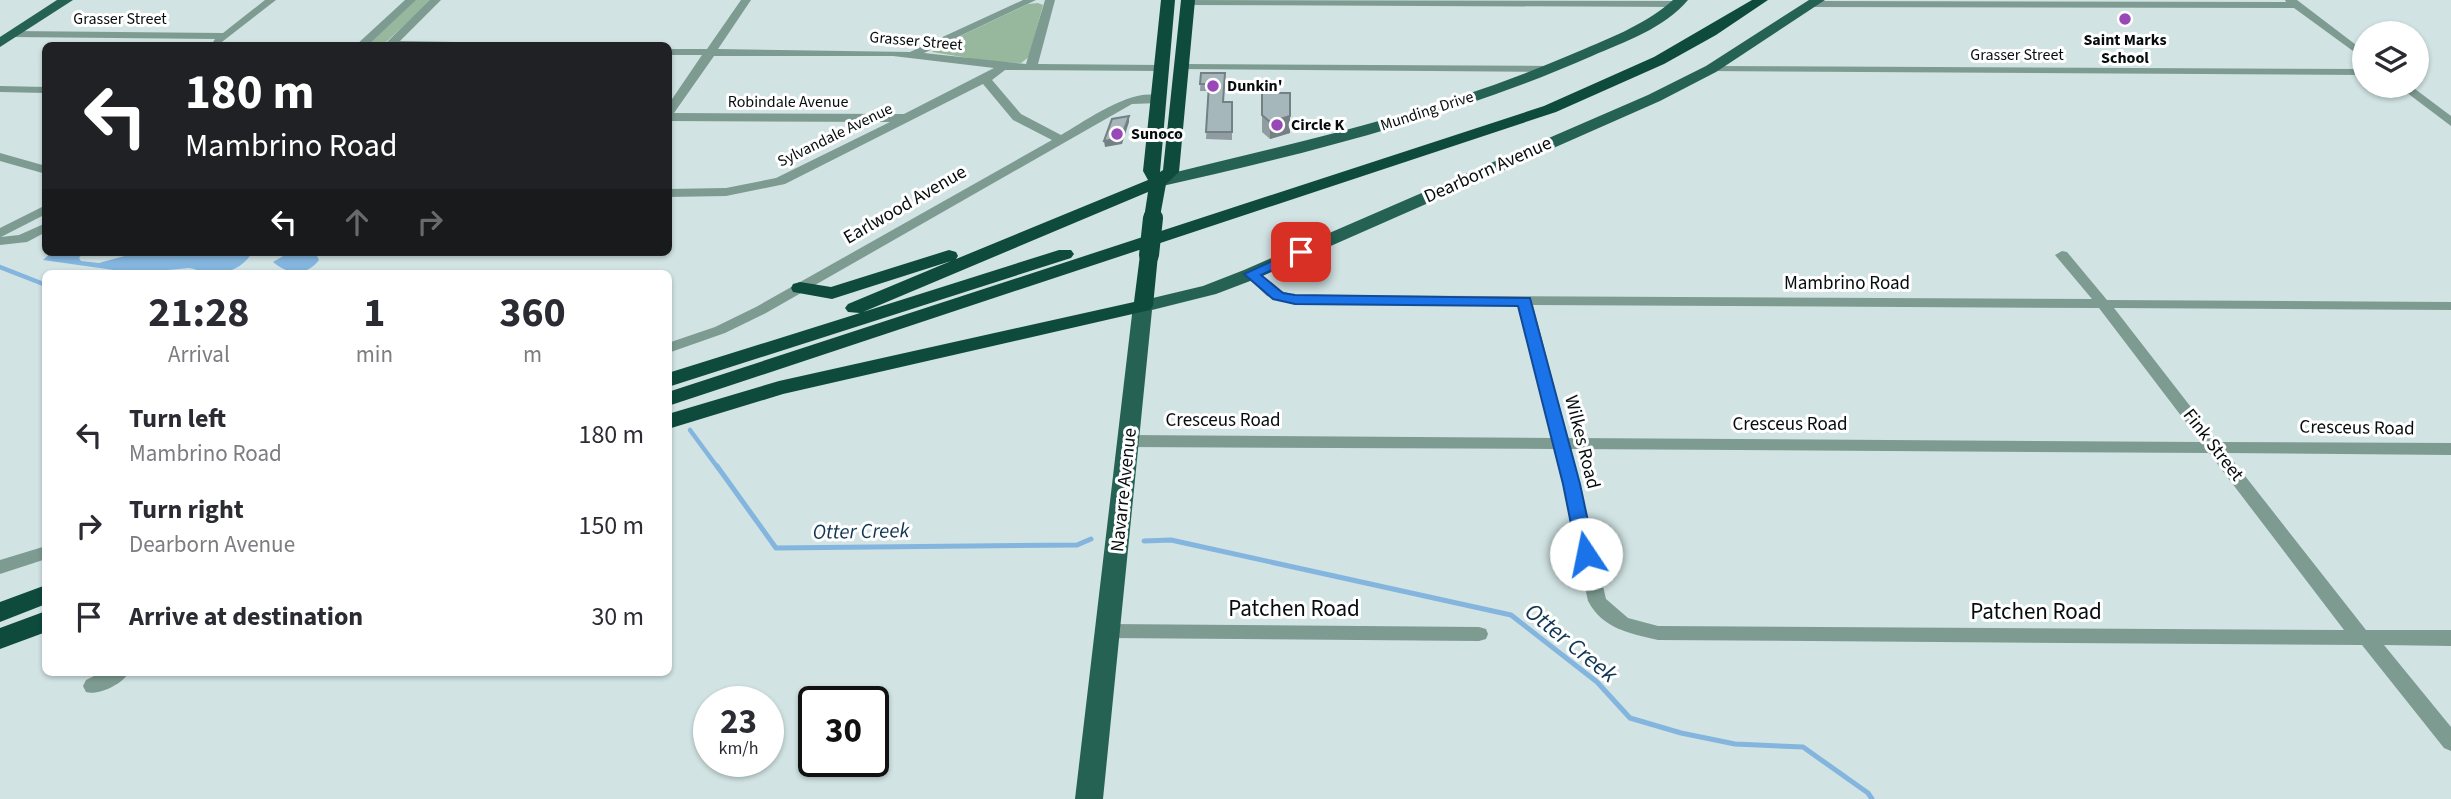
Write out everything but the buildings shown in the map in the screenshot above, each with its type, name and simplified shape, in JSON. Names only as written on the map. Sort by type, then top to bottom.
[{"type":"highway","name":"Navarre Avenue","points":[[1143,306],[1158,182],[1151,171],[1168,0]]},
{"type":"highway","points":[[672,379],[1482,121],[1601,76],[1679,37],[1736,0]]},
{"type":"highway","points":[[672,398],[1537,114],[1595,92],[1688,47],[1761,0]]},
{"type":"highway","name":"Navarre Avenue","points":[[1158,182],[1171,172],[1188,1]]},
{"type":"highway","points":[[1174,143],[1164,140],[1167,103],[1160,80],[1173,71],[1179,100]]},
{"type":"highway","points":[[672,374],[856,308],[1158,182]]},
{"type":"highway","points":[[800,288],[823,294],[841,291],[981,246],[1022,237]]},
{"type":"highway","points":[[675,420],[791,385],[1143,306]]},
{"type":"highway","points":[[0,612],[42,596]]},
{"type":"highway","points":[[0,641],[42,623]]},
{"type":"highway","points":[[0,641],[42,628]]},
{"type":"main road","points":[[6,39],[66,0]]},
{"type":"main road","name":"Munding Drive","points":[[1158,182],[1320,145],[1474,96],[1551,69],[1642,26],[1680,2]]},
{"type":"main road","name":"Dearborn Avenue","points":[[1143,306],[1209,290],[1251,274],[1654,98],[1711,69],[1815,2]]},
{"type":"main road","name":"Navarre Avenue","points":[[1090,799],[1143,306]]},
{"type":"street","points":[[219,42],[271,0]]},
{"type":"street","points":[[364,42],[411,0]]},
{"type":"street","points":[[391,42],[436,0]]},
{"type":"street","points":[[672,110],[746,0]]},
{"type":"street","points":[[914,54],[1031,0]]},
{"type":"street","points":[[1031,67],[1050,0]]},
{"type":"street","points":[[1188,1],[1680,2]]},
{"type":"street","points":[[1815,2],[2293,3],[2352,47]]},
{"type":"street","name":"Grasser Street","points":[[6,39],[226,36]]},
{"type":"street","name":"Grasser Street","points":[[672,52],[914,54],[1003,66],[1160,80]]},
{"type":"street","name":"Sylvandale Avenue","points":[[672,193],[719,193],[768,185],[908,118],[985,79],[1003,66]]},
{"type":"street","points":[[1182,67],[1551,69]]},
{"type":"street","name":"Grasser Street","points":[[1711,69],[2352,72]]},
{"type":"street","points":[[985,79],[1017,117],[1062,141]]},
{"type":"street","name":"Earlwood Avenue","points":[[672,347],[720,330],[800,288],[1062,141],[1132,100],[1160,80]]},
{"type":"street","points":[[0,89],[42,90]]},
{"type":"street","points":[[2420,98],[2451,122]]},
{"type":"street","name":"Robindale Avenue","points":[[672,116],[908,118]]},
{"type":"street","points":[[0,157],[42,169]]},
{"type":"street","points":[[0,233],[42,211]]},
{"type":"street","points":[[0,241],[22,239],[42,229]]},
{"type":"street","name":"Fink Street","points":[[2062,255],[2364,638],[2451,742]]},
{"type":"street","name":"Mambrino Road","points":[[1251,274],[1278,296],[1295,299],[2451,306]]},
{"type":"street","name":"Wilkes Road","points":[[1525,301],[1562,444],[1593,592],[1603,610],[1622,624]]},
{"type":"street","name":"Cresceus Road","points":[[1129,441],[2451,449]]},
{"type":"street","points":[[0,567],[42,553]]},
{"type":"street","name":"Patchen Road","points":[[1622,624],[1658,633],[2451,638]]},
{"type":"street","name":"Patchen Road","points":[[1108,631],[1479,634]]},
{"type":"street","points":[[93,686],[112,676]]},
{"type":"green space","points":[[415,0],[432,0],[386,42],[370,42]]},
{"type":"green space","points":[[1028,4],[1043,5],[1029,57],[1021,63],[993,62],[932,52],[935,48]]},
{"type":"water","points":[[48,256],[81,256],[81,261],[99,263],[124,256],[250,256],[230,270],[114,270],[43,260]]},
{"type":"water","points":[[283,256],[317,256],[319,260],[306,270],[285,270],[273,262]]},
{"type":"waterway","name":"Otter Creek","points":[[0,267],[42,283]]},
{"type":"waterway","name":"Otter Creek","points":[[690,430],[718,468]]},
{"type":"waterway","name":"Otter Creek","points":[[717,466],[776,548],[1077,545],[1091,539]]},
{"type":"waterway","name":"Otter Creek","points":[[1144,541],[1171,540],[1511,615],[1597,682],[1630,718],[1681,733],[1735,744],[1803,747],[1868,793],[1872,799]]},
{"type":"place","name":"Saint Marks School","points":[[2125,19]]},
{"type":"place","name":"Dunkin'","points":[[1213,86]]},
{"type":"place","name":"Circle K","points":[[1277,125]]},
{"type":"place","name":"Sunoco","points":[[1117,134]]},
{"type":"route","points":[[1301,252],[1251,274],[1272,293],[1295,299],[1525,301],[1572,484],[1586,554]]}]
